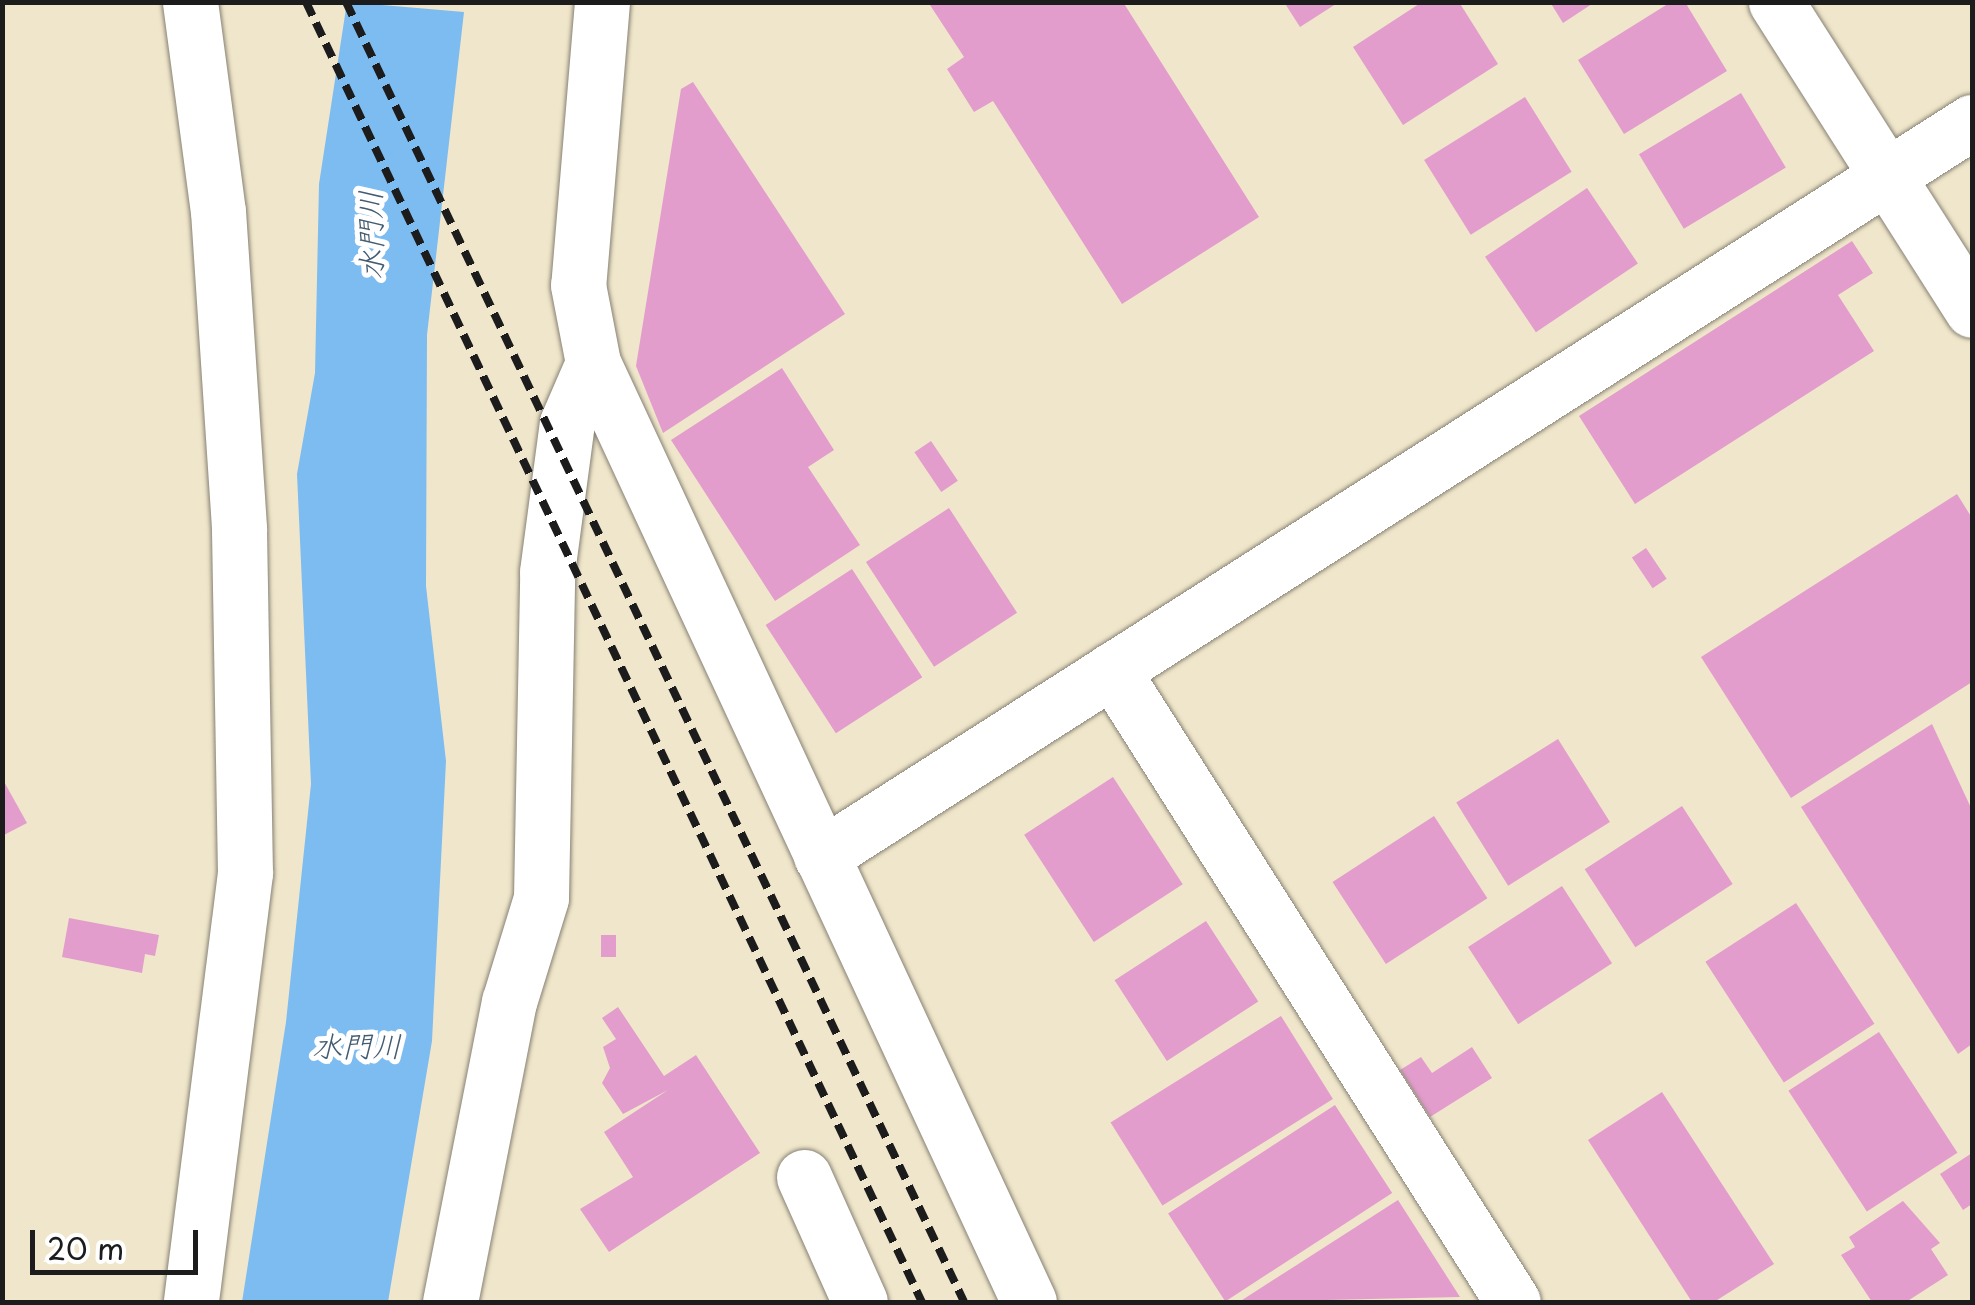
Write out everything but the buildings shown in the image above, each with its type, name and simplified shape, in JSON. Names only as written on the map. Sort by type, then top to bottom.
[{"type":"street","points":[[190,2],[218,211],[239,530],[245,873],[192,1302]]},
{"type":"street","points":[[602,2],[578,285],[593,363],[1030,1302]]},
{"type":"street","points":[[1776,2],[1972,310]]},
{"type":"street","points":[[821,856],[1972,122]]},
{"type":"street","points":[[450,1302],[509,1002],[541,898],[547,572],[567,424],[593,363]]},
{"type":"street","points":[[1112,670],[1513,1302]]},
{"type":"street","points":[[804,1177],[860,1302]]},
{"type":"water","name":"水門川","points":[[347,2],[464,12],[427,335],[426,586],[446,761],[432,1041],[388,1302],[242,1302],[286,1022],[311,784],[297,474],[315,373],[319,184]]},
{"type":"railway","points":[[306,2],[922,1302]]},
{"type":"railway","points":[[346,2],[964,1302]]}]
